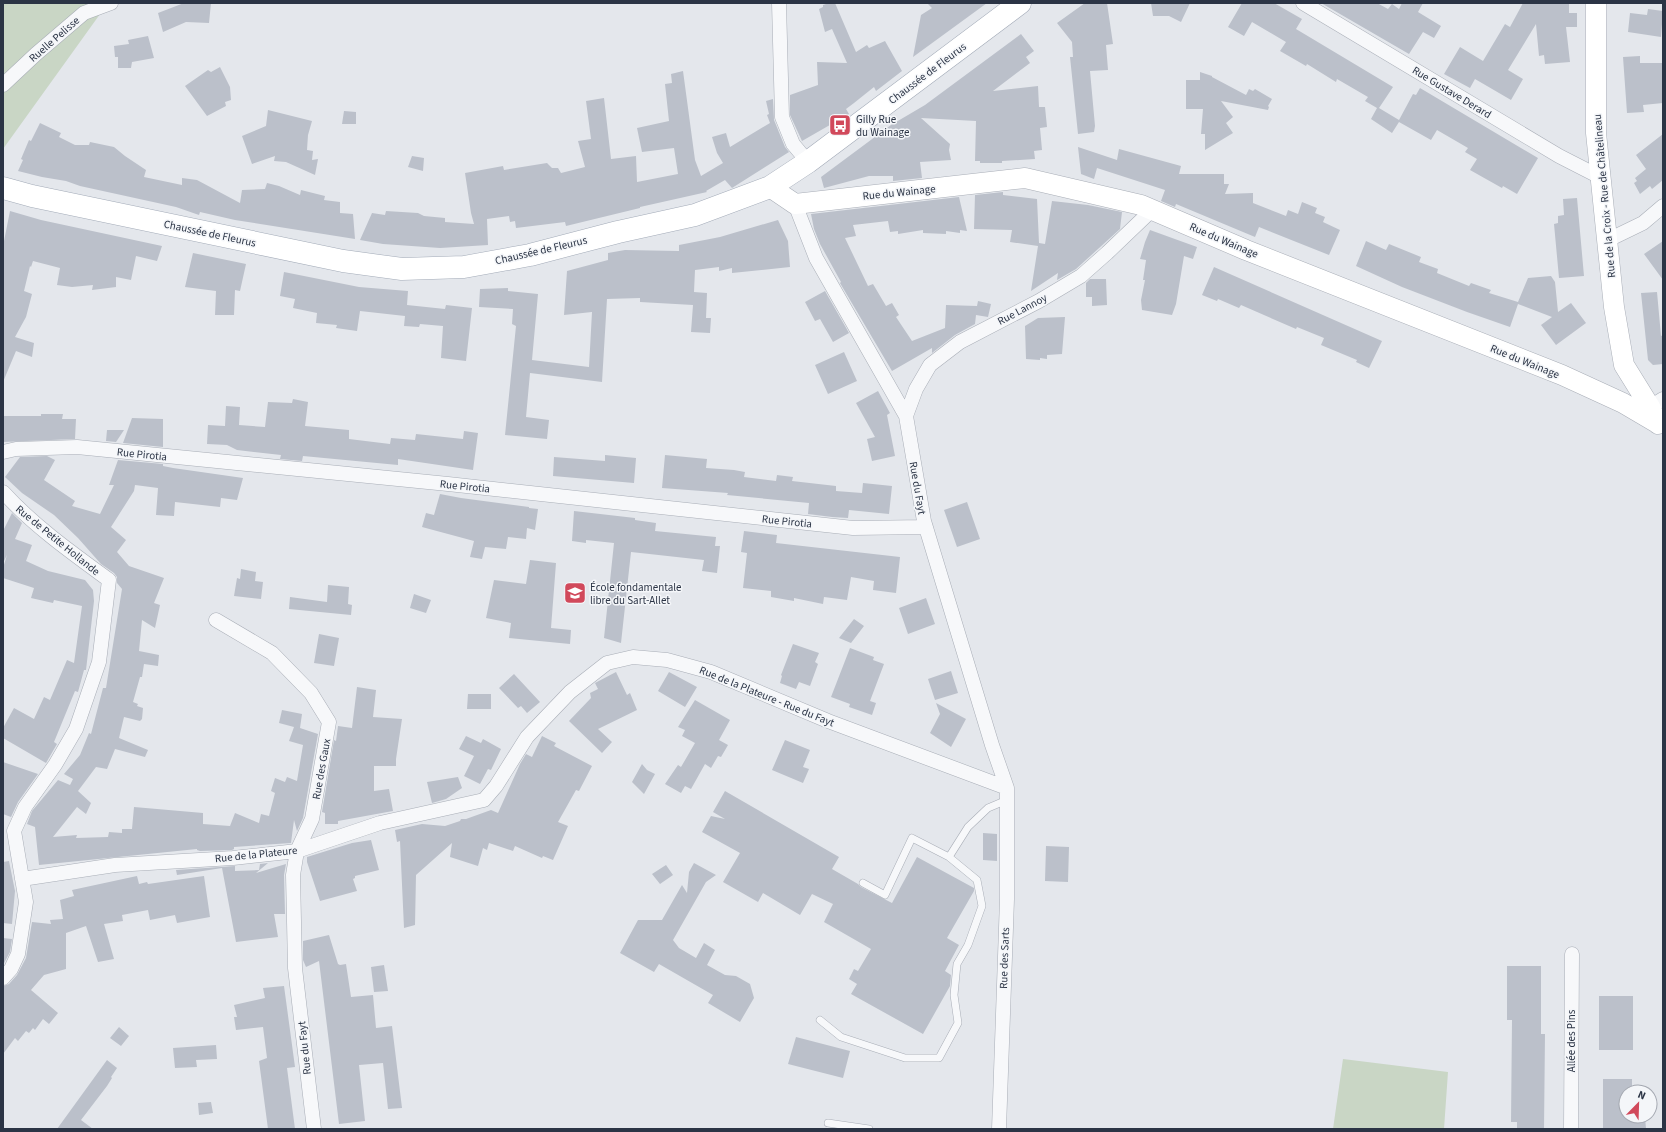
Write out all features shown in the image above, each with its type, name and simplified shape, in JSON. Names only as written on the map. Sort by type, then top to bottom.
[{"type":"main road","name":"Chaussée de Fleurus","points":[[4,190],[343,261],[402,269],[464,267],[530,254],[695,215],[770,187],[808,162],[1020,3]]},
{"type":"street","name":"Ruelle Pelisse","points":[[3,85],[36,54],[84,14],[111,3]]},
{"type":"street","points":[[779,3],[782,117],[793,144],[808,162]]},
{"type":"street","name":"Rue Gustave Derard","points":[[1303,3],[1559,156],[1602,178]]},
{"type":"street","name":"Rue de la Croix - Rue de Châtelineau","points":[[1596,3],[1596,133],[1602,178],[1614,307],[1624,365],[1658,414]]},
{"type":"street","name":"Rue du Wainage","points":[[795,204],[1025,178],[1141,205],[1246,250],[1562,375],[1623,404],[1658,414]]},
{"type":"street","points":[[770,187],[795,204]]},
{"type":"street","name":"Rue du Fayt","points":[[795,204],[816,258],[906,416],[926,527],[1007,794]]},
{"type":"street","points":[[1608,240],[1643,223],[1663,206]]},
{"type":"street","name":"Rue Lannoy","points":[[906,416],[916,389],[930,365],[960,342],[1039,301],[1082,276],[1152,210]]},
{"type":"street","name":"Rue Pirotia","points":[[3,452],[16,449],[77,448],[448,484],[853,528],[926,527]]},
{"type":"street","name":"Rue de Petite Hollande","points":[[3,492],[18,509],[48,534],[109,580],[99,662],[76,729],[55,765],[25,807],[9,833]]},
{"type":"street","name":"Rue des Gaux","points":[[216,620],[272,653],[311,693],[329,722],[312,819],[297,851],[293,875],[295,968]]},
{"type":"street","name":"Rue de la Plateure - Rue du Fayt","points":[[484,800],[496,786],[526,737],[570,692],[607,663],[633,657],[667,660],[711,672],[1007,794]]},
{"type":"street","name":"Rue des Sarts","points":[[999,1129],[1007,892],[1007,794]]},
{"type":"street","name":"Rue de la Plateure","points":[[22,879],[115,865],[233,858],[297,851],[380,823],[484,800]]},
{"type":"street","points":[[3,978],[11,969],[18,954],[26,902],[22,879],[9,833]]},
{"type":"street","name":"Allée des Pins","points":[[1571,1129],[1572,954]]},
{"type":"street","name":"Rue du Fayt","points":[[295,968],[314,1129]]},
{"type":"lane","points":[[949,857],[968,827],[988,808],[1007,794]]},
{"type":"lane","points":[[820,1020],[841,1037],[905,1058],[939,1058],[958,1023],[954,995],[957,964],[968,945],[982,906],[977,880],[949,857],[912,838],[885,895],[864,883]]},
{"type":"lane","points":[[828,1124],[869,1129]]},
{"type":"green space","points":[[3,3],[108,3],[3,149]]},
{"type":"green space","points":[[1343,1059],[1448,1072],[1444,1129],[1333,1129]]},
{"type":"building","points":[[184,3],[211,3],[209,23],[186,22],[163,32],[158,13]]},
{"type":"building","points":[[835,3],[856,52],[867,45],[869,48],[885,41],[902,71],[876,91],[874,87],[846,109],[849,114],[802,141],[790,115],[790,95],[818,85],[817,62],[847,63],[832,29],[825,32],[819,9],[823,7],[823,5]]},
{"type":"building","points":[[927,3],[987,3],[913,57],[921,15],[932,8]]},
{"type":"building","points":[[1085,3],[1107,3],[1113,44],[1106,45],[1108,70],[1090,71],[1095,126],[1094,132],[1078,134],[1070,57],[1073,57],[1072,42],[1057,23]]},
{"type":"building","points":[[1151,3],[1190,3],[1181,22],[1169,16],[1153,16]]},
{"type":"building","points":[[1242,3],[1274,3],[1302,19],[1296,29],[1393,87],[1379,108],[1399,120],[1413,94],[1416,95],[1420,88],[1538,158],[1517,194],[1503,186],[1502,188],[1470,170],[1477,159],[1465,152],[1468,148],[1437,130],[1431,140],[1399,122],[1392,133],[1371,119],[1377,108],[1365,101],[1368,97],[1337,79],[1336,82],[1307,64],[1306,66],[1280,51],[1286,42],[1252,22],[1244,36],[1228,27]]},
{"type":"building","points":[[1321,3],[1377,3],[1388,9],[1392,4],[1399,9],[1402,3],[1423,3],[1418,12],[1441,26],[1434,38],[1423,32],[1409,54]]},
{"type":"building","points":[[1523,3],[1569,3],[1569,13],[1577,13],[1577,27],[1566,27],[1570,62],[1545,64],[1544,55],[1539,56],[1536,24],[1508,70],[1523,79],[1511,100],[1475,79],[1470,88],[1444,74],[1460,47],[1483,61],[1505,24],[1510,27]]},
{"type":"building","points":[[1648,9],[1663,11],[1661,37],[1628,32],[1630,13],[1647,15]]},
{"type":"building","points":[[1021,34],[1034,51],[1026,57],[1030,63],[993,91],[1038,86],[1039,107],[1045,107],[1047,127],[1040,128],[1042,150],[1034,151],[1035,159],[1002,161],[1002,163],[980,163],[980,161],[975,161],[976,121],[921,118],[950,144],[949,150],[951,160],[920,162],[922,178],[893,181],[893,176],[869,176],[824,188],[821,177],[891,125],[925,105]]},
{"type":"building","points":[[148,36],[154,58],[132,62],[131,68],[118,68],[118,57],[115,57],[114,46],[129,44],[128,40]]},
{"type":"building","points":[[1640,56],[1640,63],[1663,63],[1663,103],[1643,105],[1644,112],[1627,113],[1623,57]]},
{"type":"building","points":[[220,67],[230,87],[231,100],[225,102],[226,106],[207,116],[185,86],[208,70],[211,72]]},
{"type":"building","points":[[683,71],[695,160],[701,176],[723,163],[717,153],[712,137],[726,133],[730,147],[770,123],[767,115],[769,114],[766,101],[773,99],[774,120],[785,147],[789,152],[732,188],[725,180],[706,191],[707,192],[566,226],[565,222],[516,228],[515,221],[510,222],[509,216],[487,219],[488,245],[440,248],[383,244],[360,240],[372,213],[385,215],[386,211],[418,213],[424,216],[445,218],[445,222],[474,224],[465,173],[503,166],[504,170],[547,163],[552,168],[558,168],[561,173],[585,167],[578,141],[591,139],[586,101],[604,98],[611,159],[636,156],[637,182],[678,174],[674,148],[642,152],[637,128],[669,121],[665,84],[672,83],[671,74]]},
{"type":"building","points":[[1200,72],[1212,76],[1246,95],[1249,89],[1253,91],[1255,89],[1272,99],[1268,106],[1268,110],[1221,101],[1233,117],[1226,123],[1233,133],[1205,150],[1205,134],[1201,134],[1203,109],[1186,109],[1186,80],[1200,80]]},
{"type":"building","points":[[268,110],[312,121],[308,135],[307,150],[313,151],[312,160],[318,159],[315,175],[286,162],[274,161],[275,156],[252,164],[242,136],[266,126]]},
{"type":"building","points":[[344,111],[356,112],[356,124],[342,124]]},
{"type":"building","points":[[40,123],[61,133],[59,137],[75,145],[89,145],[90,142],[114,147],[146,170],[144,177],[182,185],[182,178],[197,180],[240,203],[242,190],[265,189],[267,183],[279,186],[300,195],[301,190],[325,196],[324,200],[340,202],[340,213],[353,214],[355,239],[235,220],[200,212],[199,215],[176,207],[18,171],[29,140],[31,141]]},
{"type":"building","points":[[1663,134],[1663,180],[1652,189],[1650,186],[1640,194],[1634,183],[1637,181],[1635,178],[1646,169],[1636,155]]},
{"type":"building","points":[[1078,147],[1117,160],[1119,149],[1181,166],[1179,174],[1224,174],[1224,184],[1229,184],[1225,194],[1253,193],[1253,203],[1286,216],[1288,210],[1298,214],[1302,202],[1317,208],[1315,213],[1325,217],[1323,222],[1340,230],[1329,255],[1259,227],[1255,237],[1176,204],[1175,207],[1161,201],[1165,190],[1097,168],[1094,179],[1081,174]]},
{"type":"building","points":[[412,156],[424,158],[423,171],[408,167]]},
{"type":"building","points":[[1003,192],[1003,195],[1037,199],[1039,243],[1045,244],[1052,201],[1088,205],[1122,212],[1120,229],[1076,269],[1057,280],[1058,273],[1031,291],[1038,246],[1010,242],[1012,230],[974,229],[975,195]]},
{"type":"building","points":[[959,197],[967,231],[960,230],[960,233],[946,231],[946,234],[923,233],[923,230],[898,234],[898,231],[890,232],[888,221],[853,225],[856,236],[845,238],[868,286],[873,284],[886,306],[892,303],[899,315],[896,317],[912,341],[945,328],[946,305],[977,306],[978,301],[991,304],[988,317],[976,315],[975,324],[955,335],[932,353],[932,348],[892,371],[840,283],[841,282],[820,244],[814,229],[811,214]]},
{"type":"building","points":[[1577,198],[1584,276],[1559,278],[1554,224],[1558,223],[1558,216],[1564,215],[1563,199]]},
{"type":"building","points":[[10,211],[41,220],[162,246],[157,261],[136,256],[131,280],[116,277],[116,287],[92,290],[93,285],[72,287],[57,285],[60,268],[33,261],[31,267],[30,266],[24,291],[32,294],[26,317],[15,337],[34,343],[32,357],[16,351],[3,382],[3,246]]},
{"type":"building","points":[[778,220],[788,241],[790,267],[732,273],[732,268],[719,271],[719,267],[695,270],[694,292],[707,293],[706,318],[711,318],[710,333],[691,332],[693,305],[640,302],[640,298],[607,299],[602,382],[530,373],[526,417],[549,420],[547,439],[505,435],[516,326],[512,324],[513,309],[479,307],[480,289],[508,288],[508,291],[538,294],[532,360],[589,367],[592,312],[564,315],[567,271],[608,260],[608,253],[625,250],[679,251],[679,245],[720,237]]},
{"type":"building","points":[[1150,230],[1197,247],[1193,259],[1184,256],[1176,304],[1172,315],[1142,310],[1141,300],[1145,280],[1143,280],[1146,260],[1140,259]]},
{"type":"building","points":[[1366,241],[1386,250],[1389,244],[1421,257],[1419,262],[1438,269],[1437,273],[1469,286],[1471,283],[1491,290],[1489,293],[1518,302],[1528,278],[1551,276],[1555,282],[1558,312],[1571,303],[1586,323],[1556,345],[1541,325],[1552,317],[1518,304],[1510,327],[1467,312],[1402,287],[1356,266]]},
{"type":"building","points":[[1663,241],[1663,280],[1644,254]]},
{"type":"building","points":[[193,253],[246,264],[240,291],[235,290],[234,315],[215,315],[216,291],[185,287]]},
{"type":"building","points":[[1214,267],[1382,341],[1369,368],[1356,362],[1357,360],[1321,345],[1324,338],[1297,327],[1296,329],[1241,305],[1239,308],[1218,299],[1217,301],[1202,295]]},
{"type":"building","points":[[284,272],[359,287],[408,291],[407,305],[445,309],[446,305],[472,308],[466,361],[441,358],[443,326],[420,324],[419,327],[404,326],[405,316],[360,311],[357,331],[336,328],[337,325],[316,323],[317,313],[293,308],[295,299],[280,296]]},
{"type":"building","points":[[1090,279],[1106,279],[1107,305],[1092,306],[1092,297],[1086,297],[1086,283]]},
{"type":"building","points":[[825,291],[849,333],[833,342],[820,319],[815,321],[805,302]]},
{"type":"building","points":[[1657,292],[1661,336],[1663,335],[1663,364],[1653,365],[1648,360],[1641,293]]},
{"type":"building","points":[[1065,317],[1062,354],[1047,355],[1047,359],[1040,358],[1040,360],[1026,359],[1025,326],[1038,318]]},
{"type":"building","points":[[844,352],[857,381],[828,394],[815,365]]},
{"type":"building","points":[[878,391],[890,413],[887,415],[895,456],[872,461],[867,439],[875,437],[856,403]]},
{"type":"building","points":[[293,399],[308,402],[305,426],[349,430],[349,439],[390,444],[391,438],[415,440],[416,434],[463,439],[464,431],[478,433],[473,470],[398,459],[398,465],[303,456],[302,461],[280,459],[281,455],[237,450],[227,445],[207,444],[208,425],[225,426],[226,406],[240,407],[239,425],[265,427],[268,402],[292,403]]},
{"type":"building","points":[[41,414],[63,414],[62,419],[76,419],[75,439],[3,442],[4,416],[41,416]]},
{"type":"building","points":[[132,418],[163,419],[163,447],[123,443]]},
{"type":"building","points":[[107,430],[124,430],[116,442],[106,441]]},
{"type":"building","points":[[605,455],[636,458],[634,483],[553,476],[554,457],[605,461]]},
{"type":"building","points":[[665,455],[707,459],[706,468],[745,472],[744,477],[776,481],[777,475],[793,477],[792,481],[836,486],[836,491],[862,493],[863,483],[892,486],[889,514],[849,510],[848,518],[832,517],[808,514],[809,503],[727,495],[728,493],[662,488]]},
{"type":"building","points":[[47,456],[55,460],[44,480],[75,501],[72,506],[100,514],[114,485],[109,485],[118,460],[163,464],[163,466],[173,468],[243,478],[237,500],[221,498],[220,507],[175,502],[174,516],[156,515],[158,488],[135,485],[134,491],[111,527],[126,540],[117,552],[129,566],[164,578],[154,603],[160,605],[155,628],[142,620],[139,651],[159,655],[158,666],[144,664],[142,677],[140,677],[133,702],[138,704],[137,706],[143,708],[142,719],[140,721],[124,717],[119,738],[148,750],[145,757],[115,749],[107,769],[96,767],[78,791],[91,803],[86,814],[77,807],[53,837],[77,835],[76,838],[108,837],[109,832],[122,833],[122,829],[132,829],[134,807],[203,813],[203,824],[230,826],[235,813],[259,823],[261,814],[269,816],[275,793],[271,791],[275,778],[285,782],[287,777],[297,781],[303,745],[289,741],[294,727],[279,723],[282,710],[302,714],[300,728],[318,734],[303,818],[297,831],[294,820],[291,843],[234,847],[232,850],[200,851],[197,849],[39,865],[35,827],[27,824],[32,811],[58,780],[70,785],[73,779],[64,774],[80,755],[89,733],[91,734],[103,688],[106,688],[122,589],[117,583],[117,577],[114,573],[101,564],[78,538],[54,515],[22,493],[5,477],[20,457]]},
{"type":"building","points":[[440,494],[538,509],[535,530],[527,528],[526,539],[508,537],[506,549],[485,547],[482,559],[470,557],[474,541],[422,527],[426,513],[434,515]]},
{"type":"building","points":[[967,502],[980,539],[957,547],[944,510]]},
{"type":"building","points":[[574,511],[635,518],[635,520],[656,523],[655,531],[716,537],[715,546],[720,546],[717,573],[702,571],[704,560],[631,552],[621,643],[604,638],[614,543],[586,540],[586,543],[572,541]]},
{"type":"building","points":[[12,513],[22,523],[15,539],[32,545],[26,561],[48,571],[85,580],[93,590],[94,601],[86,670],[84,670],[78,692],[75,691],[54,742],[57,744],[46,763],[3,738],[3,728],[14,708],[34,719],[44,697],[50,700],[67,660],[74,663],[82,606],[54,600],[53,603],[31,598],[34,588],[3,578],[3,568],[7,555],[3,563],[3,531]]},
{"type":"building","points":[[744,531],[777,535],[776,543],[900,557],[896,593],[873,590],[874,581],[851,577],[847,600],[824,597],[823,604],[794,598],[794,601],[771,597],[771,591],[743,588],[747,553],[741,552]]},
{"type":"building","points":[[530,560],[556,563],[551,628],[571,630],[570,644],[509,638],[511,623],[486,618],[494,580],[526,584]]},
{"type":"building","points":[[241,569],[256,572],[255,581],[263,582],[261,599],[234,596],[237,578],[240,579]]},
{"type":"building","points":[[328,585],[349,587],[348,604],[352,605],[351,615],[289,609],[290,597],[327,602]]},
{"type":"building","points":[[414,594],[431,600],[426,613],[410,608]]},
{"type":"building","points":[[926,598],[935,624],[908,634],[899,608]]},
{"type":"building","points":[[854,619],[864,626],[851,643],[839,638]]},
{"type":"building","points":[[319,634],[339,638],[334,666],[314,663]]},
{"type":"building","points":[[793,644],[819,653],[815,662],[818,664],[810,686],[799,682],[796,689],[780,683],[781,675]]},
{"type":"building","points":[[850,648],[874,657],[873,660],[884,664],[870,701],[876,703],[872,715],[849,707],[850,704],[831,697]]},
{"type":"building","points":[[951,671],[958,693],[935,700],[928,679]]},
{"type":"building","points":[[616,672],[627,695],[630,693],[637,710],[598,729],[612,742],[602,753],[569,721],[591,698],[590,693],[598,689],[595,683]]},
{"type":"building","points":[[669,672],[697,687],[685,707],[658,691]]},
{"type":"building","points":[[514,674],[540,702],[527,713],[521,706],[518,708],[499,688]]},
{"type":"building","points":[[357,687],[376,690],[373,717],[402,719],[396,766],[374,766],[374,791],[389,789],[393,811],[338,821],[338,824],[325,824],[325,813],[322,812],[334,740],[336,741],[338,726],[352,728]]},
{"type":"building","points":[[468,694],[491,694],[491,709],[467,709]]},
{"type":"building","points":[[695,700],[730,720],[719,740],[728,745],[721,757],[718,756],[711,768],[705,764],[691,789],[685,786],[681,793],[665,784],[678,765],[681,767],[695,743],[682,736],[685,730],[678,727]]},
{"type":"building","points":[[936,703],[966,719],[951,747],[930,733],[940,714]]},
{"type":"building","points":[[466,736],[481,743],[483,739],[501,749],[491,770],[488,769],[480,784],[464,776],[474,756],[459,749]]},
{"type":"building","points":[[542,736],[556,743],[554,746],[592,766],[579,791],[576,790],[558,822],[568,826],[553,860],[543,856],[542,858],[515,846],[513,851],[489,843],[487,850],[483,848],[478,866],[450,857],[452,843],[416,875],[415,925],[404,928],[400,841],[397,842],[395,830],[422,824],[445,826],[460,821],[461,819],[466,819],[491,810],[498,813],[520,764],[526,754],[532,757]]},
{"type":"building","points":[[785,740],[810,750],[803,767],[809,769],[803,783],[772,770]]},
{"type":"building","points":[[3,762],[38,774],[18,802],[11,817],[3,814]]},
{"type":"building","points":[[642,764],[647,770],[655,774],[644,794],[632,782]]},
{"type":"building","points":[[458,777],[462,788],[446,799],[432,803],[427,782]]},
{"type":"building","points":[[725,791],[839,857],[832,869],[861,887],[892,903],[917,857],[974,888],[974,891],[947,938],[959,945],[945,971],[951,975],[950,986],[923,1034],[851,994],[857,984],[849,979],[854,969],[858,971],[871,949],[824,922],[833,904],[812,894],[800,915],[763,893],[758,902],[723,882],[740,853],[702,832],[711,816],[725,819],[713,812]]},
{"type":"building","points":[[983,833],[997,834],[997,861],[983,860]]},
{"type":"building","points":[[371,840],[379,870],[355,876],[353,879],[357,891],[320,901],[307,862],[307,857],[352,843]]},
{"type":"building","points":[[1046,846],[1069,847],[1068,882],[1045,881]]},
{"type":"building","points":[[9,861],[15,891],[12,924],[3,923],[3,862]]},
{"type":"building","points":[[268,863],[256,873],[286,864],[284,875],[285,914],[274,914],[278,937],[236,942],[222,868],[177,875],[176,870],[235,866],[235,871],[259,870],[260,864]]},
{"type":"building","points":[[694,863],[716,875],[706,882],[673,940],[679,948],[696,958],[704,943],[715,950],[707,965],[725,975],[736,976],[750,984],[754,998],[740,1022],[708,1003],[713,995],[659,964],[654,972],[620,953],[638,920],[662,920],[682,885],[687,893],[689,872]]},
{"type":"building","points":[[666,865],[673,875],[660,884],[652,874]]},
{"type":"building","points":[[137,876],[139,884],[147,882],[148,884],[204,876],[210,917],[177,923],[175,915],[150,920],[148,910],[122,915],[123,921],[104,924],[114,959],[98,962],[86,926],[66,933],[66,969],[44,975],[31,990],[58,1013],[49,1024],[43,1019],[35,1030],[33,1028],[29,1033],[26,1031],[18,1041],[15,1038],[3,1054],[3,986],[9,984],[17,975],[26,958],[32,922],[51,924],[50,920],[63,919],[60,900],[74,896],[72,890]]},
{"type":"building","points":[[329,935],[338,964],[346,964],[351,997],[373,995],[376,1028],[392,1026],[402,1108],[388,1109],[383,1063],[359,1065],[365,1121],[339,1124],[319,961],[306,967],[303,960],[303,941]]},
{"type":"building","points":[[3,938],[12,939],[10,952],[3,965]]},
{"type":"building","points":[[384,965],[388,991],[374,992],[371,967]]},
{"type":"building","points":[[1507,966],[1541,966],[1541,1034],[1545,1034],[1544,1129],[1517,1129],[1517,1122],[1511,1122],[1512,1020],[1507,1020]]},
{"type":"building","points":[[284,986],[295,1067],[287,1068],[295,1129],[268,1129],[259,1061],[267,1058],[263,1027],[236,1030],[234,1017],[237,1017],[234,1005],[265,998],[263,988]]},
{"type":"building","points":[[1599,996],[1633,996],[1633,1050],[1599,1050]]},
{"type":"building","points":[[119,1027],[129,1036],[121,1046],[110,1038]]},
{"type":"building","points":[[796,1037],[850,1051],[843,1078],[788,1064]]},
{"type":"building","points":[[216,1045],[217,1059],[196,1060],[197,1067],[175,1068],[173,1048]]},
{"type":"building","points":[[107,1060],[117,1068],[107,1086],[81,1120],[93,1129],[57,1129]]},
{"type":"building","points":[[1603,1079],[1632,1079],[1632,1084],[1618,1084],[1618,1124],[1646,1124],[1646,1129],[1603,1129]]},
{"type":"building","points":[[211,1102],[213,1113],[199,1115],[198,1103]]},
{"type":"place","name":"Gilly Rue du Wainage","points":[[840,125]]},
{"type":"place","name":"École fondamentale libre du Sart-Allet","points":[[575,593]]}]
